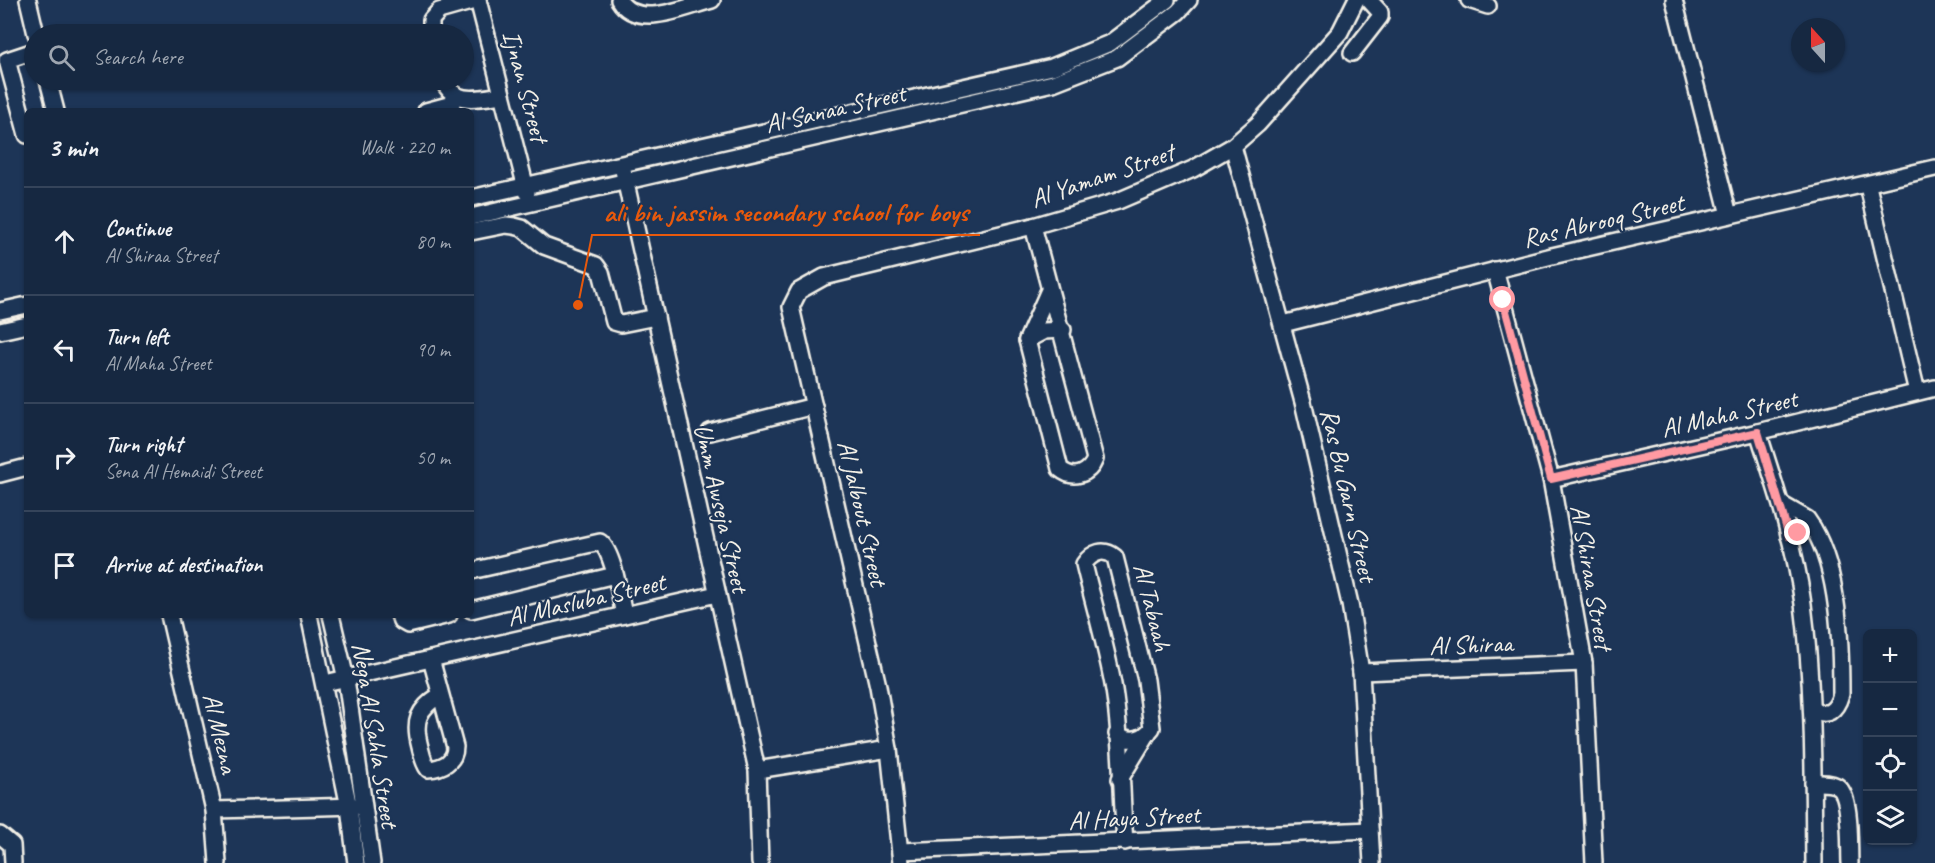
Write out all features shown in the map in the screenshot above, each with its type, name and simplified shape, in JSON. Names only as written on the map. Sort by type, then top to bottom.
[{"type":"street","points":[[28,0],[34,24]]},
{"type":"street","points":[[431,24],[431,20],[438,11],[478,0]]},
{"type":"street","name":"Ijnan Street","points":[[478,0],[529,202]]},
{"type":"street","points":[[619,0],[624,8],[647,16],[712,0]]},
{"type":"street","name":"Al Sanaa Street","points":[[474,216],[529,202],[623,172],[1052,67],[1110,43],[1167,0]]},
{"type":"street","name":"Al Sanaa Street","points":[[474,197],[526,184],[623,172],[1053,83],[1117,58],[1178,12],[1189,0]]},
{"type":"street","name":"Al Yamam Street","points":[[799,291],[824,277],[1033,226],[1118,201],[1193,168],[1233,146],[1258,124],[1340,32],[1356,0]]},
{"type":"street","points":[[1352,53],[1380,17],[1380,12],[1370,0]]},
{"type":"street","points":[[1468,0],[1488,6]]},
{"type":"street","points":[[1677,0],[1729,215]]},
{"type":"street","points":[[24,54],[7,60],[24,124]]},
{"type":"street","points":[[51,90],[55,108]]},
{"type":"street","points":[[431,108],[450,97],[469,100],[502,95]]},
{"type":"street","name":"Ras Bu Garn Street","points":[[1233,146],[1283,324],[1350,604],[1361,672],[1372,863]]},
{"type":"street","name":"Ras Abrooq Street","points":[[1283,324],[1494,270],[1820,193],[1868,186],[1935,168]]},
{"type":"street","name":"Umm Awseja Street","points":[[623,172],[757,771],[760,863]]},
{"type":"street","points":[[1868,186],[1917,392]]},
{"type":"street","points":[[474,231],[506,225],[522,228],[544,246],[596,265],[601,272],[614,322],[621,324],[656,317]]},
{"type":"street","points":[[1033,226],[1095,459],[1090,468],[1080,474],[1069,475],[1060,469],[1027,340],[1049,290]]},
{"type":"street","name":"Al Shiraa Street","points":[[1494,270],[1551,479],[1584,663],[1594,863]]},
{"type":"street","name":"Al Jalbout Street","points":[[799,291],[791,307],[878,686],[889,749],[901,857]]},
{"type":"street","points":[[0,311],[24,306]]},
{"type":"street","points":[[0,331],[24,325]]},
{"type":"street","points":[[1027,340],[1044,331],[1062,330]]},
{"type":"street","name":"Al Maha Street","points":[[1551,479],[1758,432],[1935,388]]},
{"type":"street","points":[[710,432],[814,406]]},
{"type":"street","points":[[1758,432],[1781,504],[1803,603],[1812,708],[1814,863]]},
{"type":"street","points":[[0,474],[24,468]]},
{"type":"street","points":[[1781,504],[1807,519],[1813,528],[1823,545],[1833,585],[1841,694],[1833,711],[1823,714],[1812,708]]},
{"type":"street","points":[[1789,536],[1813,528]]},
{"type":"street","points":[[474,570],[595,542],[605,546],[615,575],[624,615]]},
{"type":"street","name":"Al Tabaah","points":[[1120,779],[1152,728],[1146,680],[1115,557],[1107,552],[1097,552],[1084,564],[1114,691],[1120,779],[1125,842]]},
{"type":"street","points":[[474,609],[615,575]]},
{"type":"street","name":"Al Masluba Street","points":[[325,683],[717,594]]},
{"type":"street","name":"Al Mezna","points":[[170,618],[214,810],[218,863]]},
{"type":"street","name":"Nega Al Sahla Street","points":[[310,618],[349,807],[356,863]]},
{"type":"street","name":"Nega Al Sahla Street","points":[[332,618],[346,679],[366,806],[372,863]]},
{"type":"street","points":[[400,618],[400,621],[408,625],[437,618]]},
{"type":"street","points":[[431,659],[441,695]]},
{"type":"street","name":"Al Shiraa","points":[[1361,672],[1584,663]]},
{"type":"street","points":[[1117,734],[1129,740],[1148,733]]},
{"type":"street","points":[[757,771],[889,749]]},
{"type":"street","points":[[1814,783],[1838,786],[1844,793],[1847,804],[1850,863]]},
{"type":"street","points":[[214,810],[366,806]]},
{"type":"street","name":"Al Haya Street","points":[[901,857],[1125,842],[1370,830]]},
{"type":"street","points":[[0,835],[12,845],[13,863]]},
{"type":"place","name":"ali bin jassim secondary school for boys","points":[[578,305]]},
{"type":"route","points":[[1503,300],[1551,479],[1758,432],[1789,536],[1798,533]]}]
